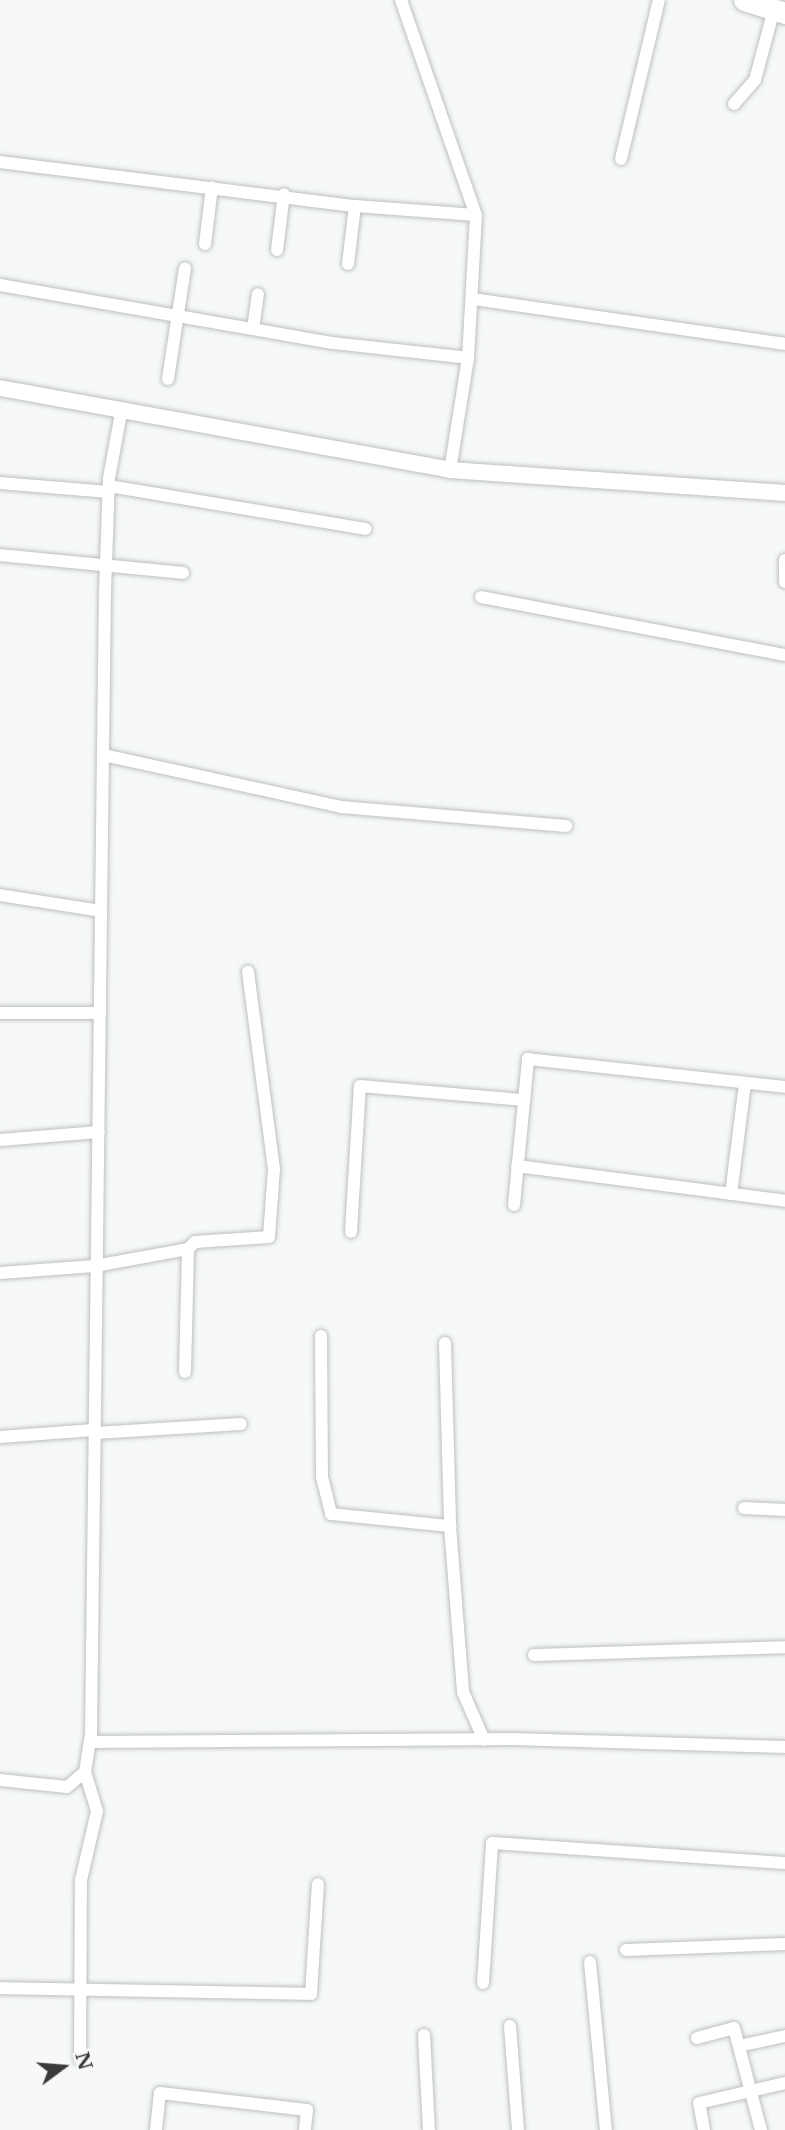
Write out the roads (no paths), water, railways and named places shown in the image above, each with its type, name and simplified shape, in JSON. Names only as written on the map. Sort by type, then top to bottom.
[{"type":"main road","points":[[744,0],[779,11]]},
{"type":"street","points":[[401,0],[476,215],[468,359],[450,470]]},
{"type":"street","points":[[621,159],[659,0]]},
{"type":"street","points":[[734,104],[755,80],[779,11]]},
{"type":"street","points":[[0,162],[284,194],[355,206],[476,215]]},
{"type":"street","points":[[205,244],[212,187]]},
{"type":"street","points":[[277,250],[284,194]]},
{"type":"street","points":[[348,264],[355,206]]},
{"type":"street","points":[[168,379],[185,268]]},
{"type":"street","points":[[0,285],[253,329],[468,359]]},
{"type":"street","points":[[253,329],[258,294]]},
{"type":"street","points":[[473,299],[785,344]]},
{"type":"street","points":[[0,388],[122,408],[450,470],[785,493]]},
{"type":"street","points":[[80,2059],[81,1880],[97,1811],[85,1772],[90,1742],[106,565],[109,489],[122,408]]},
{"type":"street","points":[[0,483],[109,489],[365,529]]},
{"type":"street","points":[[0,555],[183,573]]},
{"type":"street","points":[[785,560],[785,582]]},
{"type":"street","points":[[481,597],[785,654]]},
{"type":"street","points":[[103,754],[341,807],[566,826]]},
{"type":"street","points":[[0,895],[102,911]]},
{"type":"street","points":[[0,1273],[95,1266],[188,1249],[195,1242],[269,1237],[274,1169],[247,972]]},
{"type":"street","points":[[0,1013],[100,1013]]},
{"type":"street","points":[[514,1205],[528,1059],[785,1087]]},
{"type":"street","points":[[731,1194],[744,1083]]},
{"type":"street","points":[[351,1233],[360,1086],[524,1100]]},
{"type":"street","points":[[0,1140],[99,1132]]},
{"type":"street","points":[[517,1166],[785,1201]]},
{"type":"street","points":[[185,1372],[188,1249]]},
{"type":"street","points":[[321,1336],[322,1477],[331,1514],[450,1527]]},
{"type":"street","points":[[445,1343],[450,1527],[463,1692],[484,1740]]},
{"type":"street","points":[[0,1437],[241,1424]]},
{"type":"street","points":[[744,1508],[785,1510]]},
{"type":"street","points":[[534,1655],[785,1647]]},
{"type":"street","points":[[90,1742],[484,1740],[785,1747]]},
{"type":"street","points":[[0,1780],[67,1787],[85,1772]]},
{"type":"street","points":[[482,1983],[492,1843],[785,1863]]},
{"type":"street","points":[[0,1988],[311,1994],[318,1884]]},
{"type":"street","points":[[626,1950],[785,1944]]},
{"type":"street","points":[[590,1962],[606,2130]]},
{"type":"street","points":[[510,2026],[519,2130]]},
{"type":"street","points":[[697,2038],[733,2028],[761,2130]]},
{"type":"street","points":[[424,2035],[429,2130]]},
{"type":"street","points":[[739,2046],[785,2036]]},
{"type":"street","points":[[704,2130],[699,2103],[785,2083]]},
{"type":"street","points":[[156,2130],[160,2094],[307,2110],[305,2130]]}]
